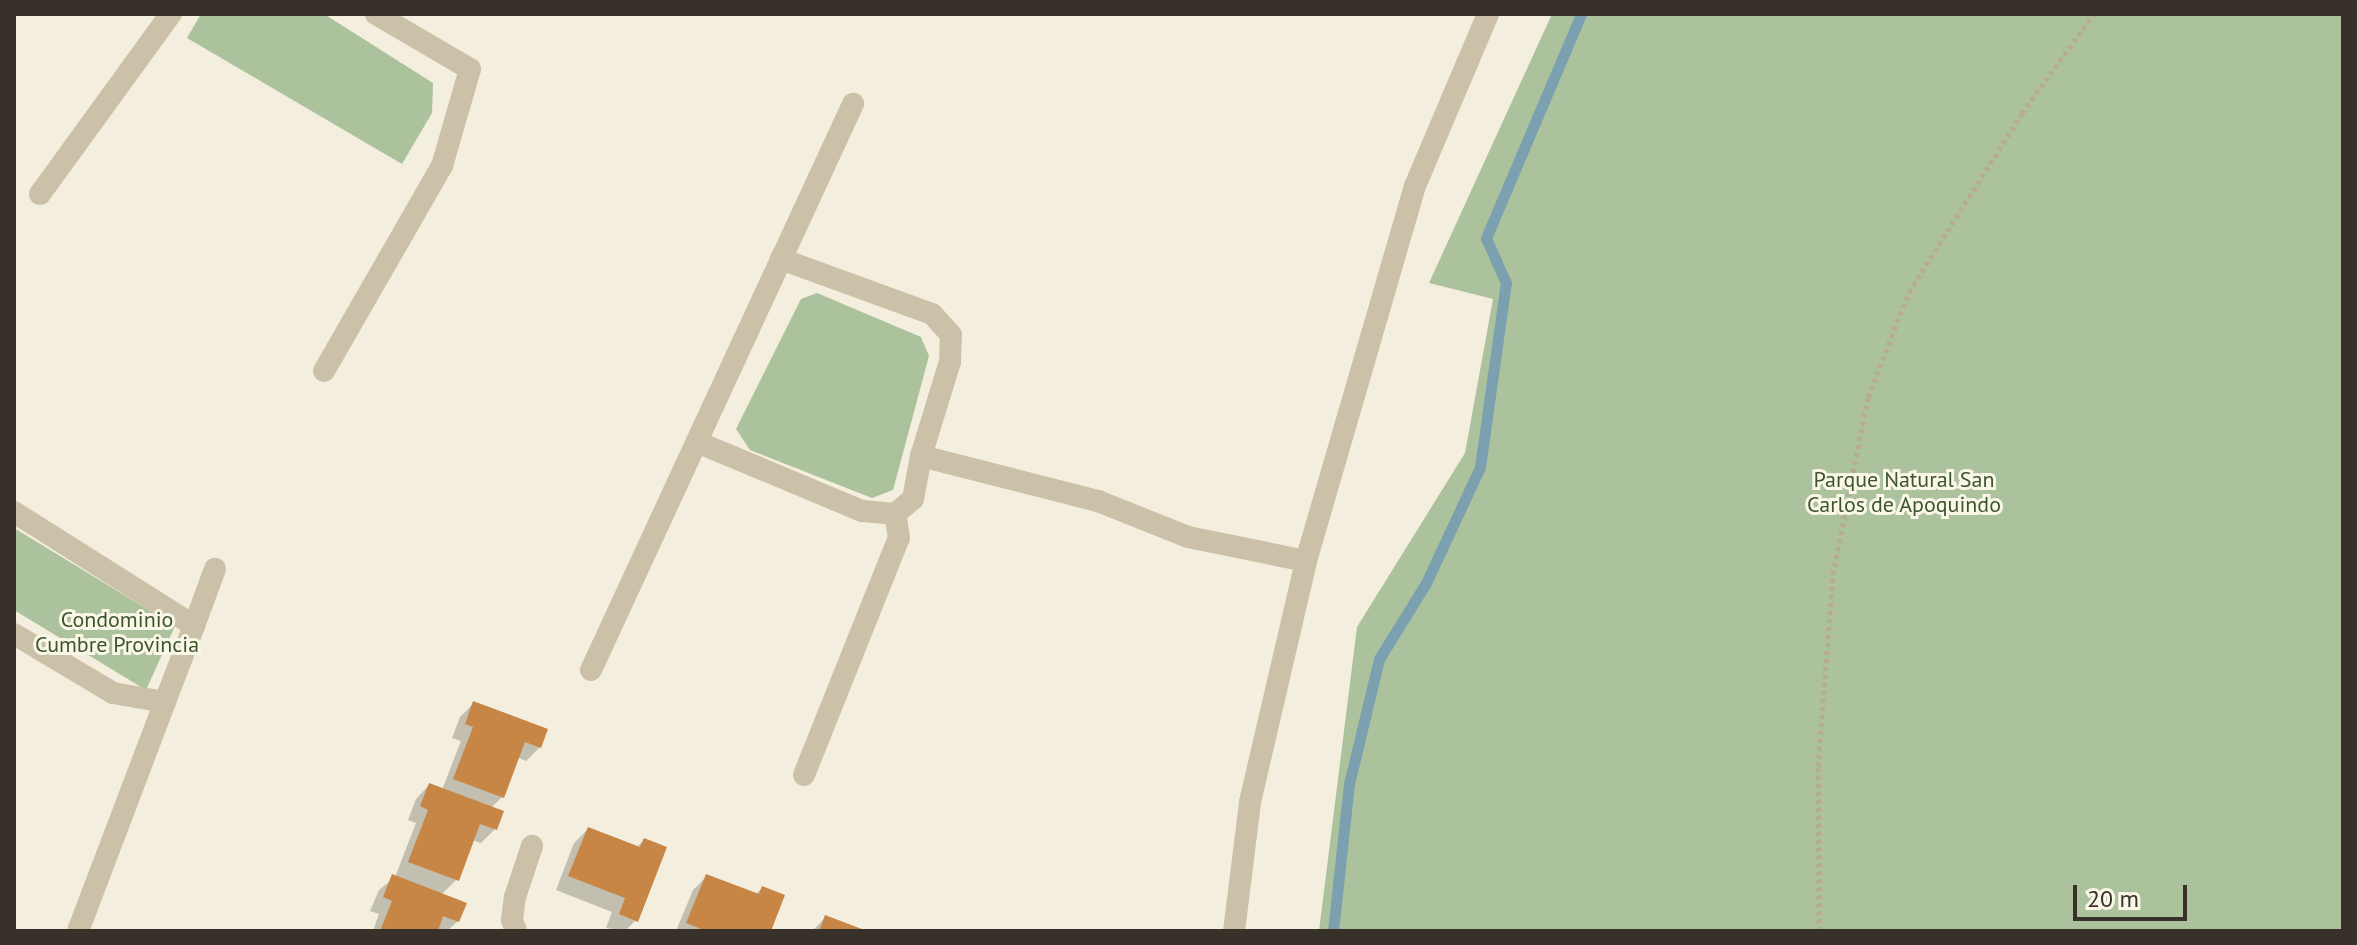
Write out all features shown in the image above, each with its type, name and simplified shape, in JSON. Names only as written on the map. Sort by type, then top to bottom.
[{"type":"street","points":[[40,194],[171,14]]},
{"type":"street","points":[[324,371],[442,166],[470,69],[376,14]]},
{"type":"street","points":[[1234,931],[1250,802],[1306,561],[1415,186],[1488,14]]},
{"type":"street","points":[[591,670],[853,104]]},
{"type":"street","points":[[697,442],[862,511],[895,514],[913,499],[921,456],[950,362],[951,335],[932,314],[781,259]]},
{"type":"street","points":[[921,456],[1098,501],[1188,537],[1306,561]]},
{"type":"street","points":[[14,512],[194,626]]},
{"type":"street","points":[[804,775],[899,538],[895,514]]},
{"type":"street","points":[[78,931],[215,569]]},
{"type":"street","points":[[14,634],[113,693],[165,702]]},
{"type":"street","points":[[516,931],[512,920],[515,897],[532,846]]},
{"type":"path","points":[[1819,931],[1818,766],[1833,574],[1868,397],[1909,292],[2022,113],[2094,14]]},
{"type":"green space","points":[[201,14],[324,14],[433,83],[432,113],[402,164],[187,38]]},
{"type":"green space","name":"Parque Natural San Carlos de Apoquindo","points":[[1552,14],[2343,14],[2343,931],[1319,931],[1357,627],[1465,453],[1493,299],[1429,283]]},
{"type":"green space","points":[[817,293],[921,337],[929,356],[893,490],[872,498],[750,450],[736,429],[801,299]]},
{"type":"green space","name":"Condominio Cumbre Provincia","points":[[14,528],[175,626],[146,690],[14,610]]},
{"type":"building","points":[[473,701],[548,729],[541,748],[525,742],[504,798],[453,779],[473,727],[465,724]]},
{"type":"building","points":[[429,783],[504,811],[497,830],[480,824],[459,881],[408,862],[428,810],[420,806]]},
{"type":"building","points":[[588,827],[640,847],[644,838],[667,847],[638,922],[619,914],[625,898],[568,876]]},
{"type":"building","points":[[392,874],[467,903],[459,922],[443,916],[438,931],[380,931],[392,901],[383,897]]},
{"type":"building","points":[[706,874],[759,894],[762,886],[785,895],[771,931],[706,931],[686,923]]},
{"type":"building","points":[[825,915],[867,931],[819,931]]},
{"type":"waterway","points":[[1333,931],[1349,784],[1379,659],[1426,583],[1480,467],[1506,283],[1486,238],[1581,14]]}]
